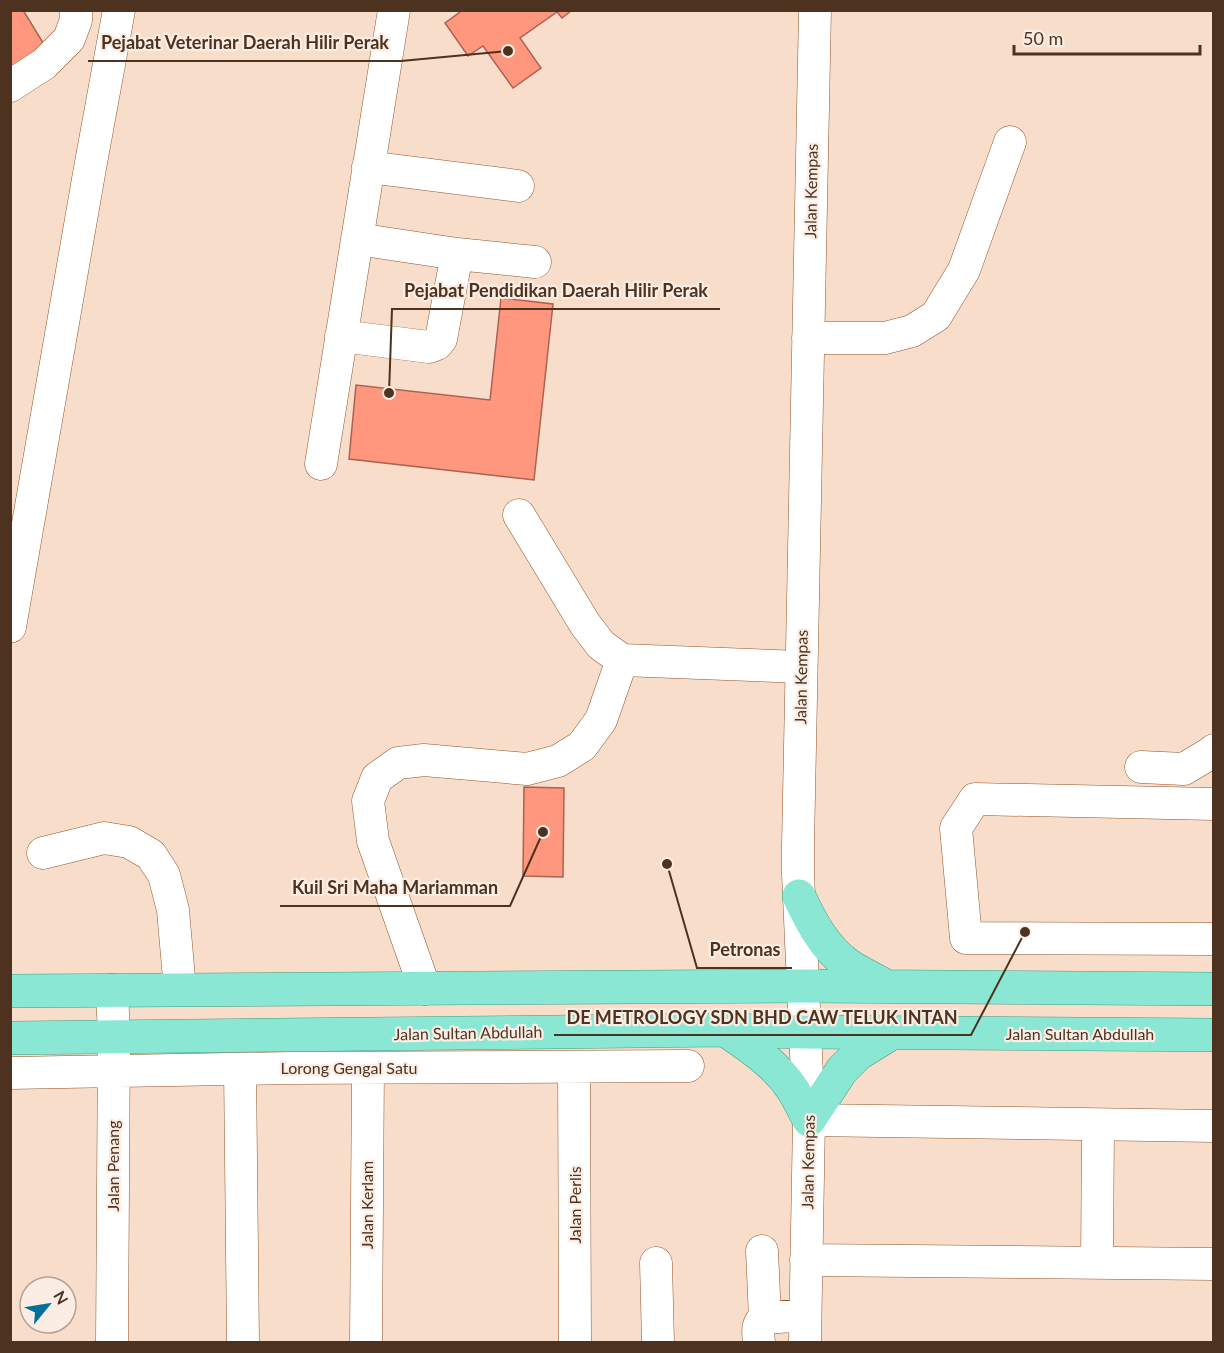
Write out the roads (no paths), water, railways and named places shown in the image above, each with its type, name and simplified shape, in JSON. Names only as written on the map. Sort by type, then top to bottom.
[{"type":"main road","points":[[798,896],[813,926],[828,947],[848,964],[887,986]]},
{"type":"main road","points":[[10,991],[803,986],[1214,989]]},
{"type":"main road","points":[[725,1030],[773,1066],[792,1089],[809,1120],[842,1070],[858,1054],[892,1033]]},
{"type":"main road","name":"Jalan Sultan Abdullah","points":[[10,1038],[725,1030],[1214,1035]]},
{"type":"street","points":[[10,87],[44,64],[69,39],[76,20],[76,10]]},
{"type":"street","points":[[10,627],[119,10]]},
{"type":"street","points":[[321,464],[394,10]]},
{"type":"street","name":"Jalan Kempas","points":[[805,1329],[809,1120],[798,896],[798,826],[815,10]]},
{"type":"street","points":[[808,338],[885,338],[912,331],[936,316],[964,270],[1010,142]]},
{"type":"street","points":[[368,168],[518,186]]},
{"type":"street","points":[[357,239],[457,254],[535,262]]},
{"type":"street","points":[[341,336],[429,347],[437,344],[441,339],[457,254]]},
{"type":"street","points":[[519,515],[585,624],[601,645],[622,660],[801,667]]},
{"type":"street","points":[[425,989],[373,841],[368,801],[377,777],[398,763],[424,760],[527,769],[558,761],[582,746],[601,720],[622,660]]},
{"type":"street","points":[[1141,767],[1184,769],[1214,750]]},
{"type":"street","points":[[1214,804],[975,800],[956,828],[966,938],[1214,939]]},
{"type":"street","points":[[43,854],[104,838],[129,842],[151,855],[164,874],[172,910],[180,990]]},
{"type":"street","name":"Jalan Penang","points":[[112,990],[114,1036],[112,1342]]},
{"type":"street","name":"Lorong Gengal Satu","points":[[10,1073],[688,1066]]},
{"type":"street","name":"Jalan Perlis","points":[[574,1067],[576,1342]]},
{"type":"street","name":"Jalan Kerlam","points":[[366,1342],[368,1068]]},
{"type":"street","points":[[240,1069],[243,1342]]},
{"type":"street","points":[[809,1120],[1214,1126]]},
{"type":"street","points":[[1097,1263],[1098,1125]]},
{"type":"street","points":[[762,1251],[762,1330],[805,1329]]},
{"type":"street","points":[[806,1260],[1214,1264]]},
{"type":"street","points":[[656,1263],[658,1342]]},
{"type":"place","name":"Pejabat Veterinar Daerah Hilir Perak","points":[[508,51]]},
{"type":"place","name":"Pejabat Pendidikan Daerah Hilir Perak","points":[[389,393]]},
{"type":"place","name":"Kuil Sri Maha Mariamman","points":[[543,832]]},
{"type":"place","name":"Petronas","points":[[667,864]]},
{"type":"place","name":"DE METROLOGY SDN BHD CAW TELUK INTAN","points":[[1025,932]]}]
